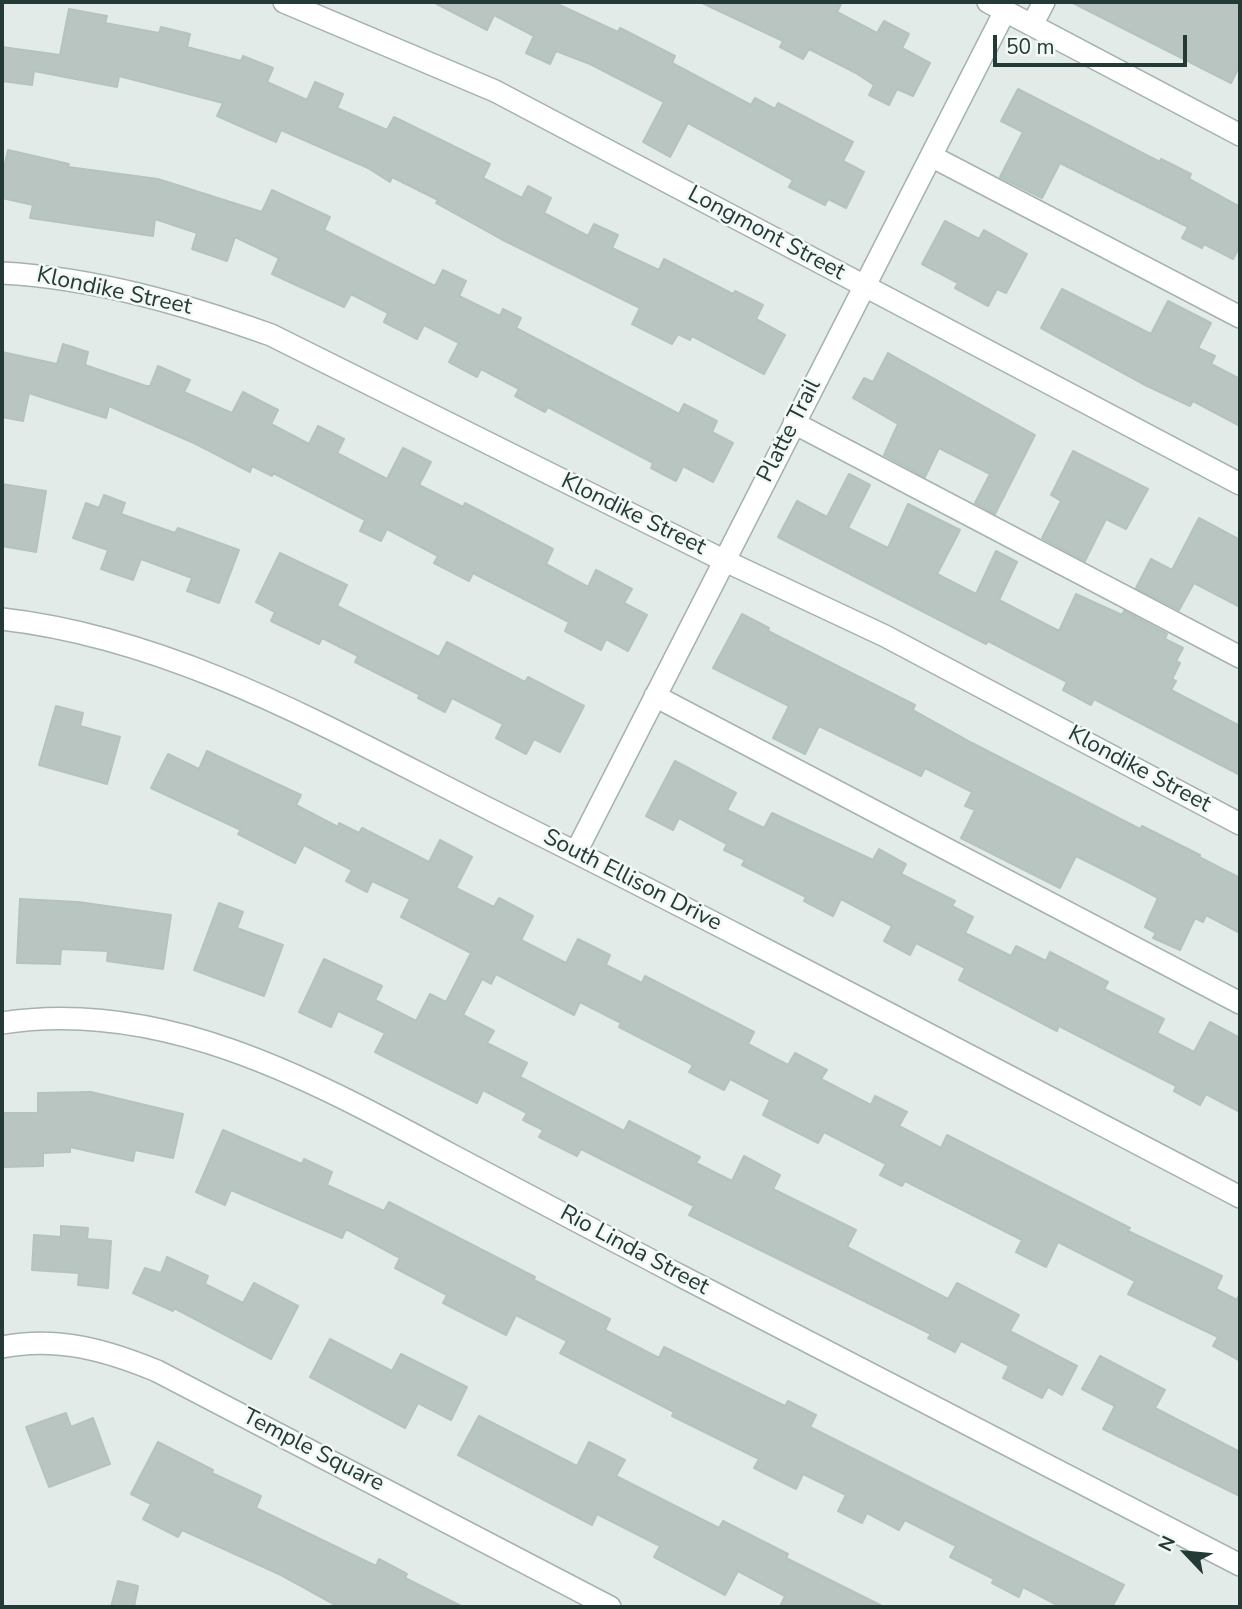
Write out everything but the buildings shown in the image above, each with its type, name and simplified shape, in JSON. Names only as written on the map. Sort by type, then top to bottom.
[{"type":"street","name":"Longmont Street","points":[[284,2],[495,91],[1240,484]]},
{"type":"street","points":[[1032,24],[1044,2]]},
{"type":"street","name":"Platte Trail","points":[[576,852],[931,156],[997,6]]},
{"type":"street","points":[[997,6],[1240,135]]},
{"type":"street","points":[[931,156],[1240,317]]},
{"type":"street","name":"Klondike Street","points":[[2,273],[126,290],[196,308],[271,335],[723,560],[885,636],[1240,824]]},
{"type":"street","points":[[794,424],[1240,657]]},
{"type":"street","name":"South Ellison Drive","points":[[2,618],[97,637],[170,659],[282,705],[576,852],[1240,1198]]},
{"type":"street","points":[[655,696],[1240,1003]]},
{"type":"street","name":"Rio Linda Street","points":[[2,1023],[28,1019],[87,1020],[145,1027],[215,1045],[321,1085],[652,1261],[1240,1565]]},
{"type":"street","name":"Temple Square","points":[[2,1347],[23,1343],[62,1342],[118,1355],[157,1371],[610,1607]]}]
